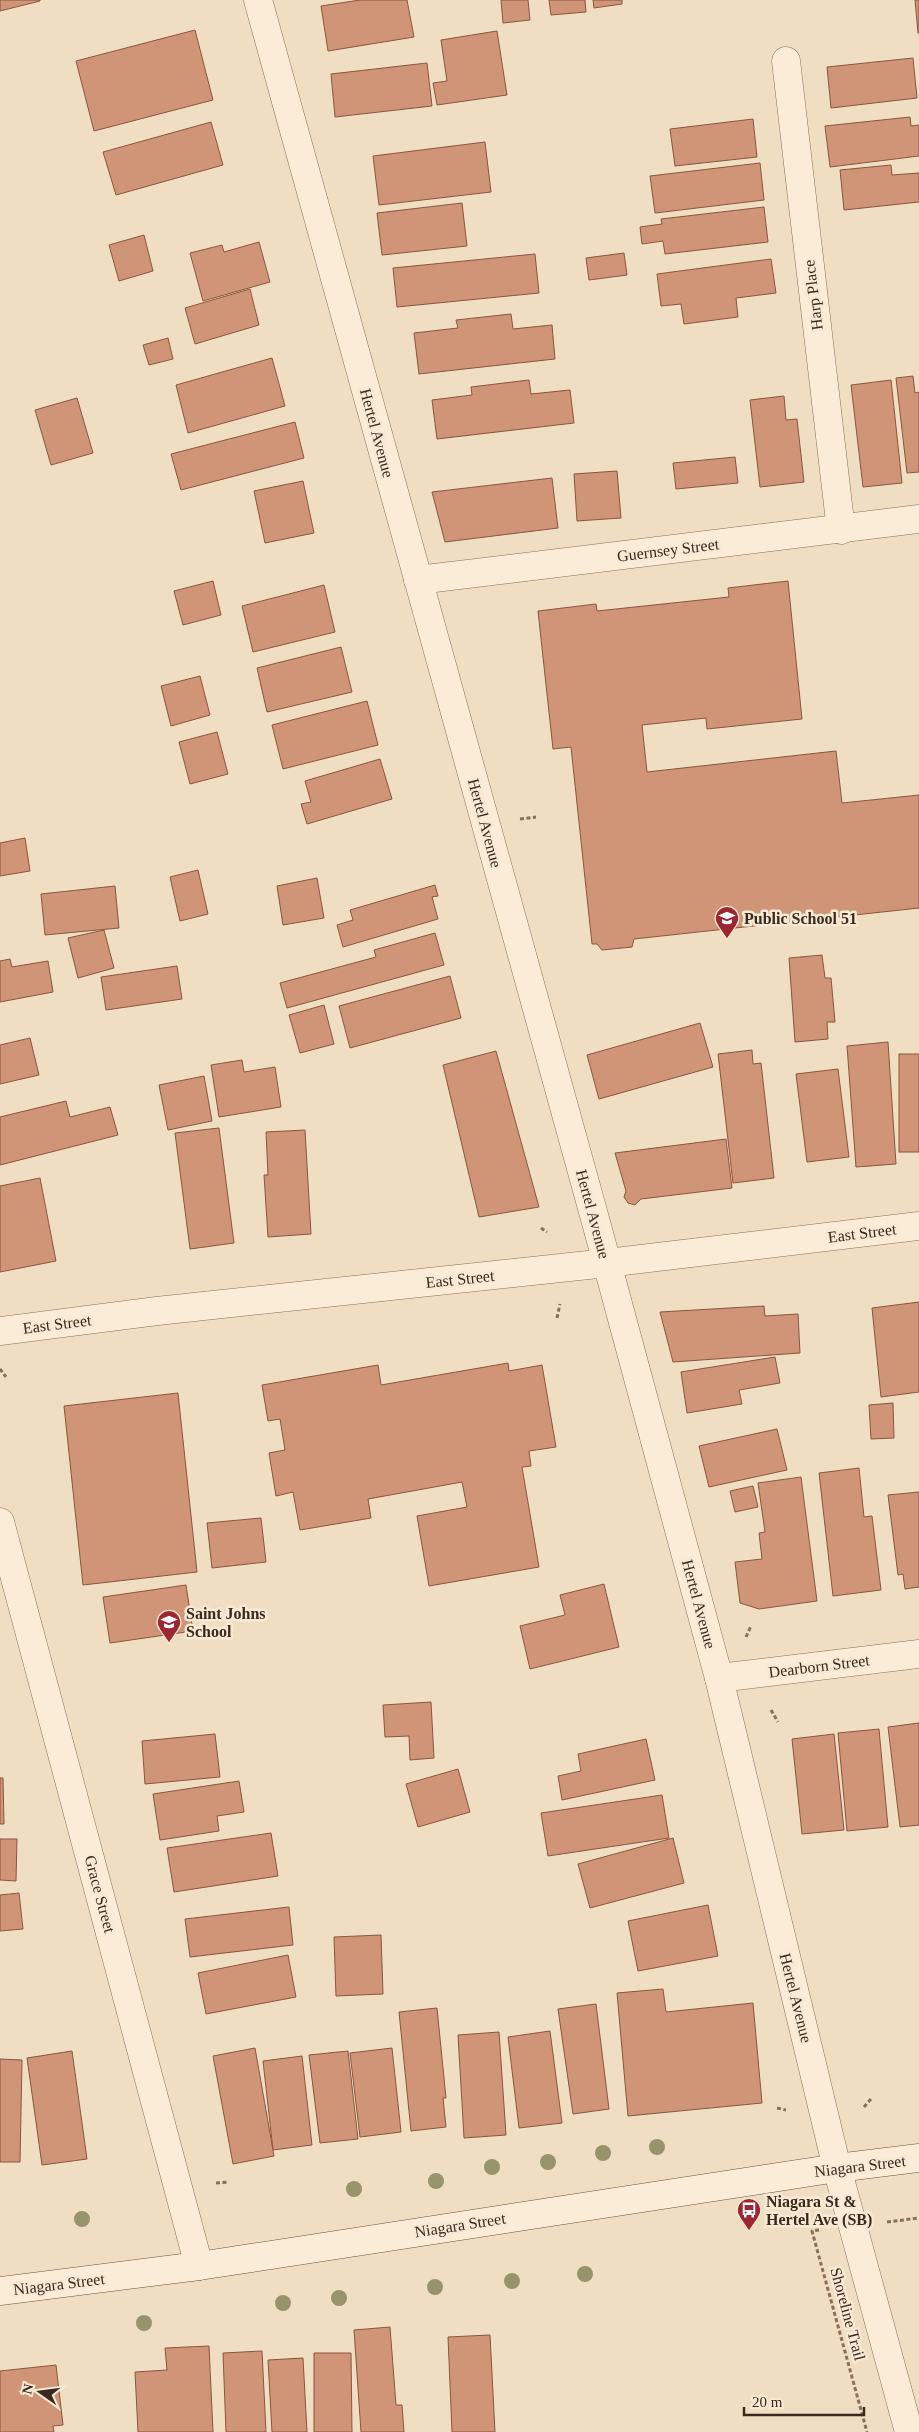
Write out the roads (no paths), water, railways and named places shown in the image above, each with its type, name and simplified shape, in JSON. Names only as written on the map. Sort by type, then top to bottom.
[{"type":"street","name":"Hertel Avenue","points":[[258,0],[607,1263],[719,1678],[837,2168],[909,2432]]},
{"type":"street","name":"Harp Place","points":[[786,61],[841,530]]},
{"type":"street","name":"Guernsey Street","points":[[418,580],[919,520]]},
{"type":"street","name":"East Street","points":[[0,1331],[157,1311],[607,1263],[919,1226]]},
{"type":"street","name":"Grace Street","points":[[0,1522],[199,2266]]},
{"type":"street","name":"Dearborn Street","points":[[719,1678],[919,1654]]},
{"type":"street","name":"Niagara Street","points":[[0,2291],[199,2266],[837,2168],[919,2158]]},
{"type":"place","name":"Public School 51","points":[[727,939]]},
{"type":"place","name":"Saint Johns School","points":[[169,1643]]},
{"type":"place","name":"Niagara St & Hertel Ave (SB)","points":[[749,2231]]}]
